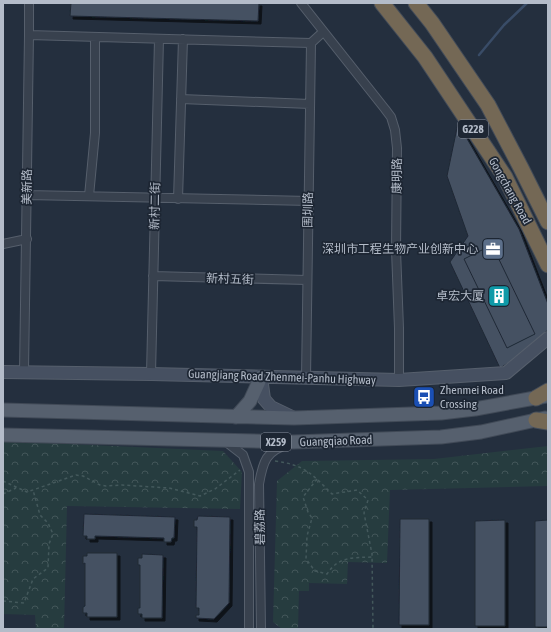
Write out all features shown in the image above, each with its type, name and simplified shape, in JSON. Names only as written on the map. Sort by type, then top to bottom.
[{"type":"highway","name":"Gongchang Road","points":[[382,3],[425,57],[505,177],[548,265]]},
{"type":"highway","name":"Gongchang Road","points":[[416,3],[432,23],[488,105],[548,222]]},
{"type":"main road","points":[[236,417],[250,401],[261,377]]},
{"type":"main road","name":"Guangqiao Road","points":[[3,410],[294,418],[441,413],[475,409],[544,395]]},
{"type":"main road","name":"Guangqiao Road","points":[[3,435],[294,442],[441,437],[481,432],[544,420]]},
{"type":"street","name":"美新路","points":[[24,372],[30,35],[29,3]]},
{"type":"street","name":"康明路","points":[[301,3],[385,109],[391,118],[395,130],[397,148],[396,250],[399,380]]},
{"type":"street","points":[[30,35],[311,43],[323,32]]},
{"type":"street","points":[[89,196],[95,133],[95,37]]},
{"type":"street","name":"新村二街","points":[[151,374],[158,39]]},
{"type":"street","points":[[178,199],[183,40]]},
{"type":"street","name":"围圳路","points":[[306,378],[311,43]]},
{"type":"street","points":[[181,99],[310,104]]},
{"type":"street","points":[[27,195],[308,201]]},
{"type":"street","points":[[3,244],[26,239]]},
{"type":"street","name":"新村五街","points":[[153,276],[307,280]]},
{"type":"street","name":"Guangjiang Road Zhenmei-Panhu Highway","points":[[3,372],[399,380],[506,373],[548,338]]},
{"type":"street","points":[[261,377],[264,399],[271,407],[294,418]]},
{"type":"street","name":"碧荔路","points":[[225,441],[243,456],[249,472],[249,629]]},
{"type":"street","name":"碧荔路","points":[[261,629],[260,484],[262,467],[271,452],[294,442]]},
{"type":"path","points":[[271,460],[290,463],[310,472],[332,494],[357,490],[368,500],[364,513],[372,557],[373,629]]},
{"type":"path","points":[[3,481],[27,492],[76,475],[83,476],[100,486],[122,485],[169,488],[200,496],[215,489],[246,465]]},
{"type":"path","points":[[316,479],[303,497],[308,512],[312,518],[307,536],[306,559],[315,571],[327,574],[333,565],[346,558],[372,557]]},
{"type":"path","points":[[3,494],[17,488]]},
{"type":"path","points":[[3,601],[24,602],[33,579],[48,568],[49,544],[53,534],[48,523],[40,515],[33,490]]},
{"type":"green space","points":[[3,441],[223,451],[242,472],[240,509],[67,506],[64,629],[36,629],[35,615],[3,614]]},
{"type":"green space","points":[[548,446],[548,486],[390,490],[387,563],[348,562],[347,584],[309,583],[309,591],[299,591],[298,629],[282,629],[273,622],[277,481],[302,461],[434,459]]},
{"type":"building","points":[[71,3],[259,3],[258,21],[70,16]]},
{"type":"building","name":"深圳市工程生物产业创新中心","points":[[458,123],[519,229],[548,304],[548,330],[510,362],[500,368],[450,262],[468,236],[447,176]]},
{"type":"building","name":"卓宏大厦","points":[[492,245],[535,334],[507,348],[464,259]]},
{"type":"building","points":[[84,514],[175,517],[174,538],[172,538],[171,542],[164,542],[164,538],[95,536],[95,539],[87,539],[87,536],[83,536]]},
{"type":"building","points":[[198,516],[230,517],[229,603],[214,619],[196,618],[196,615],[199,615],[199,608],[196,608],[197,527],[194,527],[194,520],[197,520]]},
{"type":"building","points":[[400,519],[429,519],[429,625],[399,625]]},
{"type":"building","points":[[505,520],[505,626],[475,626],[475,521]]},
{"type":"building","points":[[548,520],[548,627],[535,627],[535,521]]},
{"type":"building","points":[[87,553],[117,553],[117,617],[87,617],[87,613],[83,613],[83,607],[85,606],[85,563],[83,564],[83,556],[87,556]]},
{"type":"building","points":[[142,554],[163,555],[162,618],[142,618],[142,614],[138,614],[138,608],[140,608],[140,565],[138,565],[138,558],[142,558]]},
{"type":"waterway","points":[[479,55],[504,25],[527,3]]},
{"type":"place","name":"深圳市工程生物产业创新中心","points":[[493,249]]},
{"type":"place","name":"卓宏大厦","points":[[499,296]]},
{"type":"place","name":"Zhenmei Road Crossing","points":[[424,397]]}]
